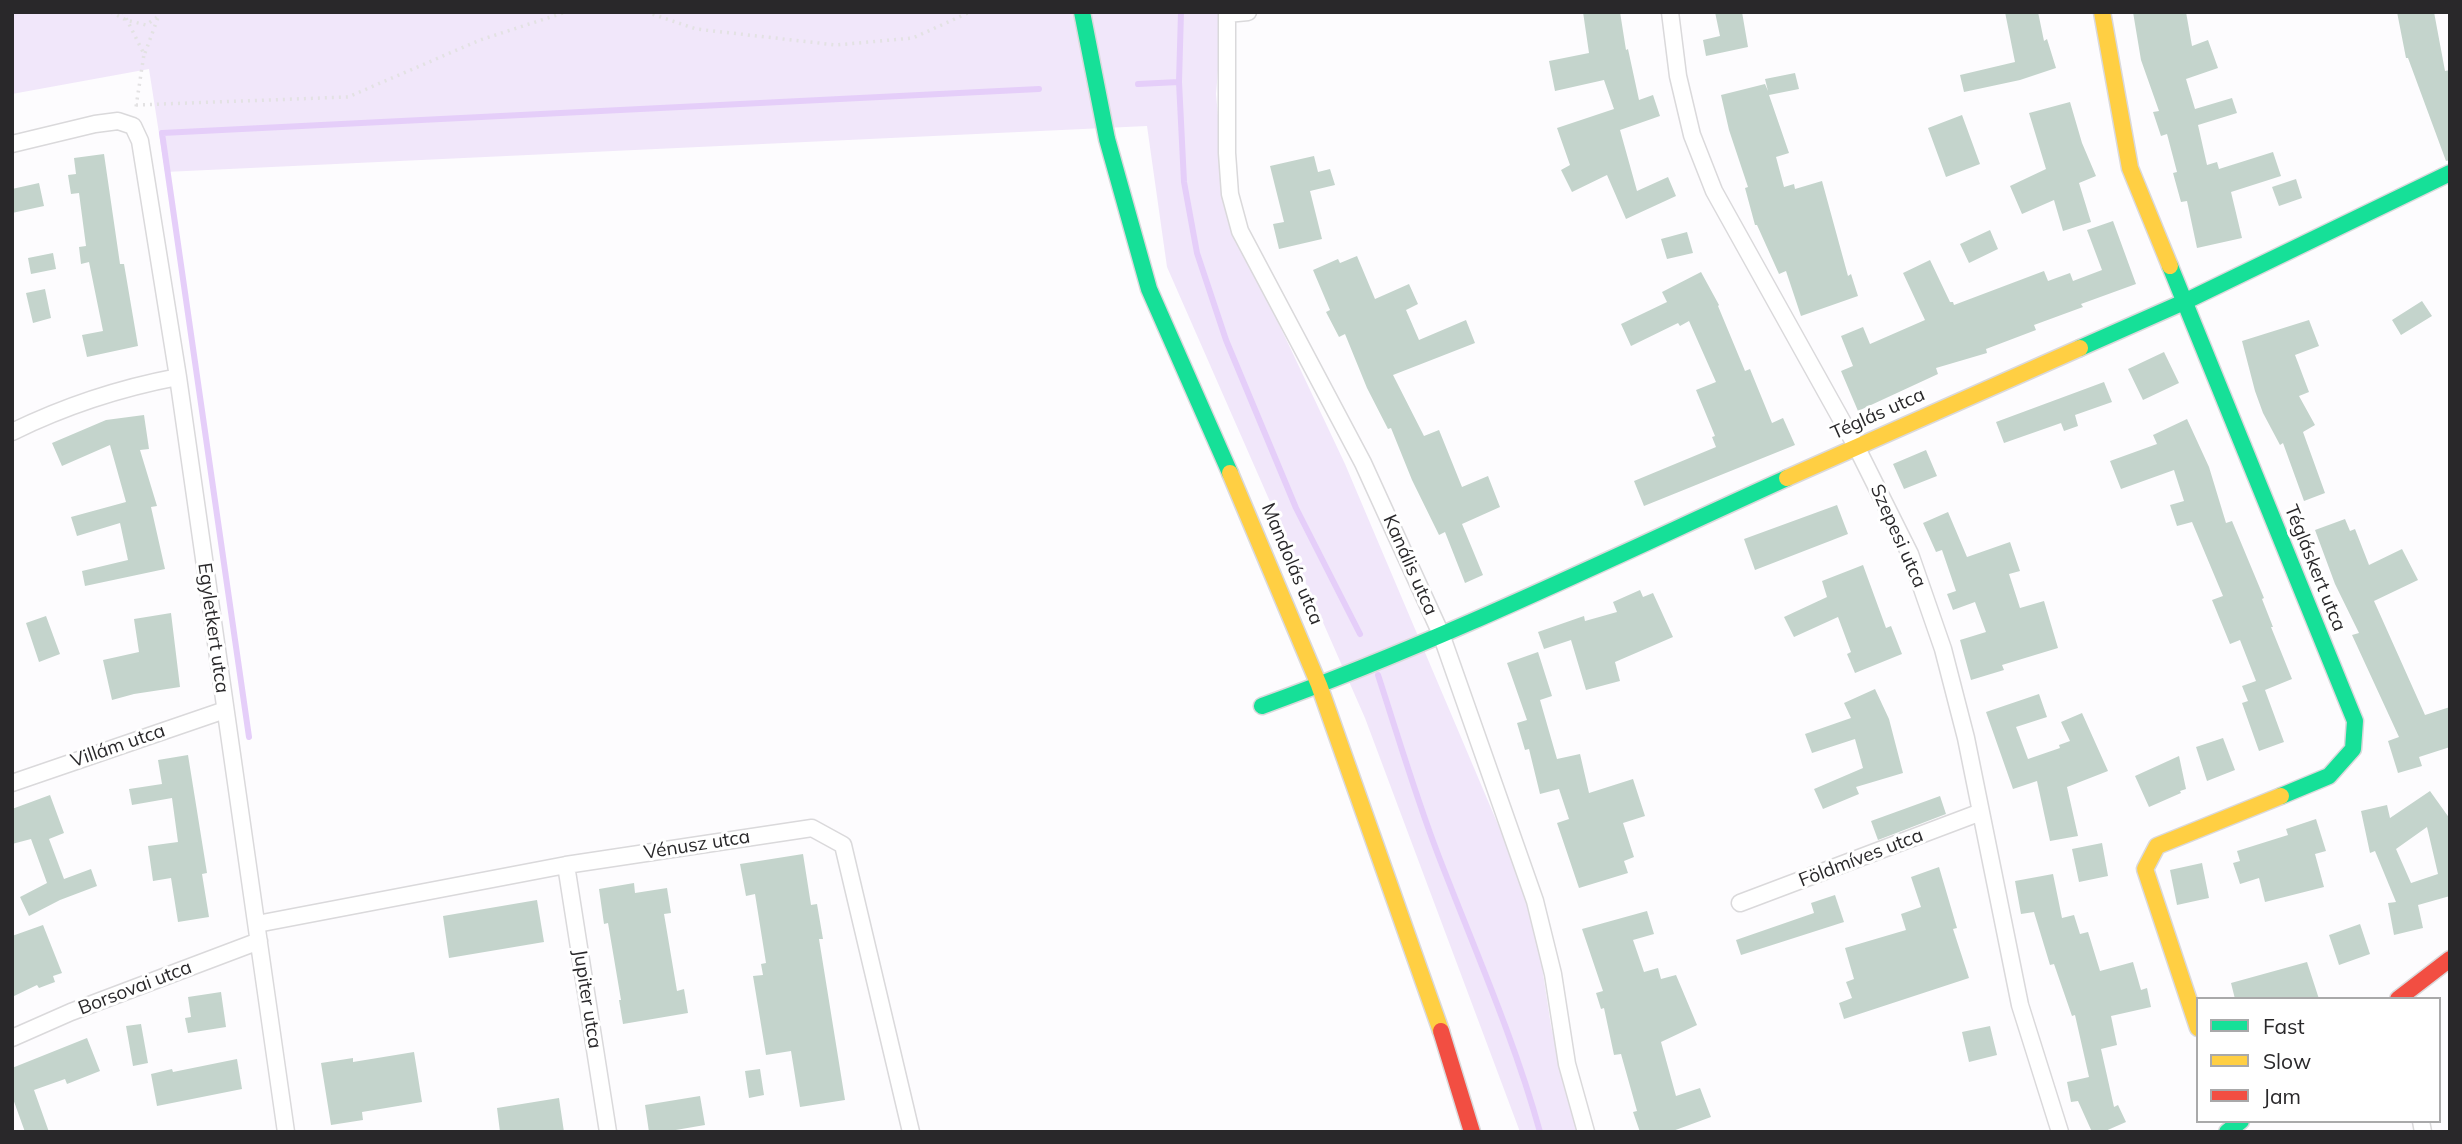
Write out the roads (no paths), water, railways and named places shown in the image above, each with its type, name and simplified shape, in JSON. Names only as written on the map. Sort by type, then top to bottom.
[{"type":"street","name":"Mandolás utca","points":[[1082,12],[1107,139],[1149,289],[1275,576],[1319,685],[1440,1026],[1472,1132]]},
{"type":"street","points":[[1227,13],[1248,12]]},
{"type":"street","name":"Szepesi utca","points":[[1671,12],[1678,76],[1692,135],[1714,191],[1856,446],[1910,554],[1939,637],[1966,738],[2020,1005],[2060,1132]]},
{"type":"street","name":"Tégláskert utca","points":[[2102,12],[2130,168],[2355,721],[2353,749],[2329,776],[2157,846],[2145,869],[2196,1022]]},
{"type":"street","name":"Kanális utca","points":[[1227,13],[1227,153],[1230,194],[1240,231],[1363,464],[1441,634],[1535,901],[1553,974],[1567,1064],[1586,1132]]},
{"type":"street","name":"Egyletkert utca","points":[[12,144],[118,121],[132,126],[140,141],[177,377],[286,1132]]},
{"type":"street","name":"Téglás utca","points":[[1262,706],[1441,634],[1856,446],[2184,302],[2450,173]]},
{"type":"street","points":[[12,432],[87,400],[177,377]]},
{"type":"street","name":"Villám utca","points":[[12,783],[225,710]]},
{"type":"street","name":"Földmíves utca","points":[[1740,903],[1981,812]]},
{"type":"street","name":"Vénusz utca","points":[[257,923],[566,865],[812,828],[843,845],[911,1132]]},
{"type":"street","name":"Jupiter utca","points":[[566,865],[608,1132]]},
{"type":"street","name":"Borsovai utca","points":[[12,1038],[71,1012],[259,941]]},
{"type":"street","points":[[2401,997],[2450,960]]},
{"type":"waterway","points":[[1138,84],[1179,82],[1181,12]]},
{"type":"waterway","points":[[1179,82],[1184,182],[1197,253],[1226,340],[1296,508],[1360,634]]},
{"type":"waterway","points":[[249,737],[162,133],[1039,89]]},
{"type":"waterway","points":[[1378,675],[1423,812],[1506,1028],[1540,1132]]}]
